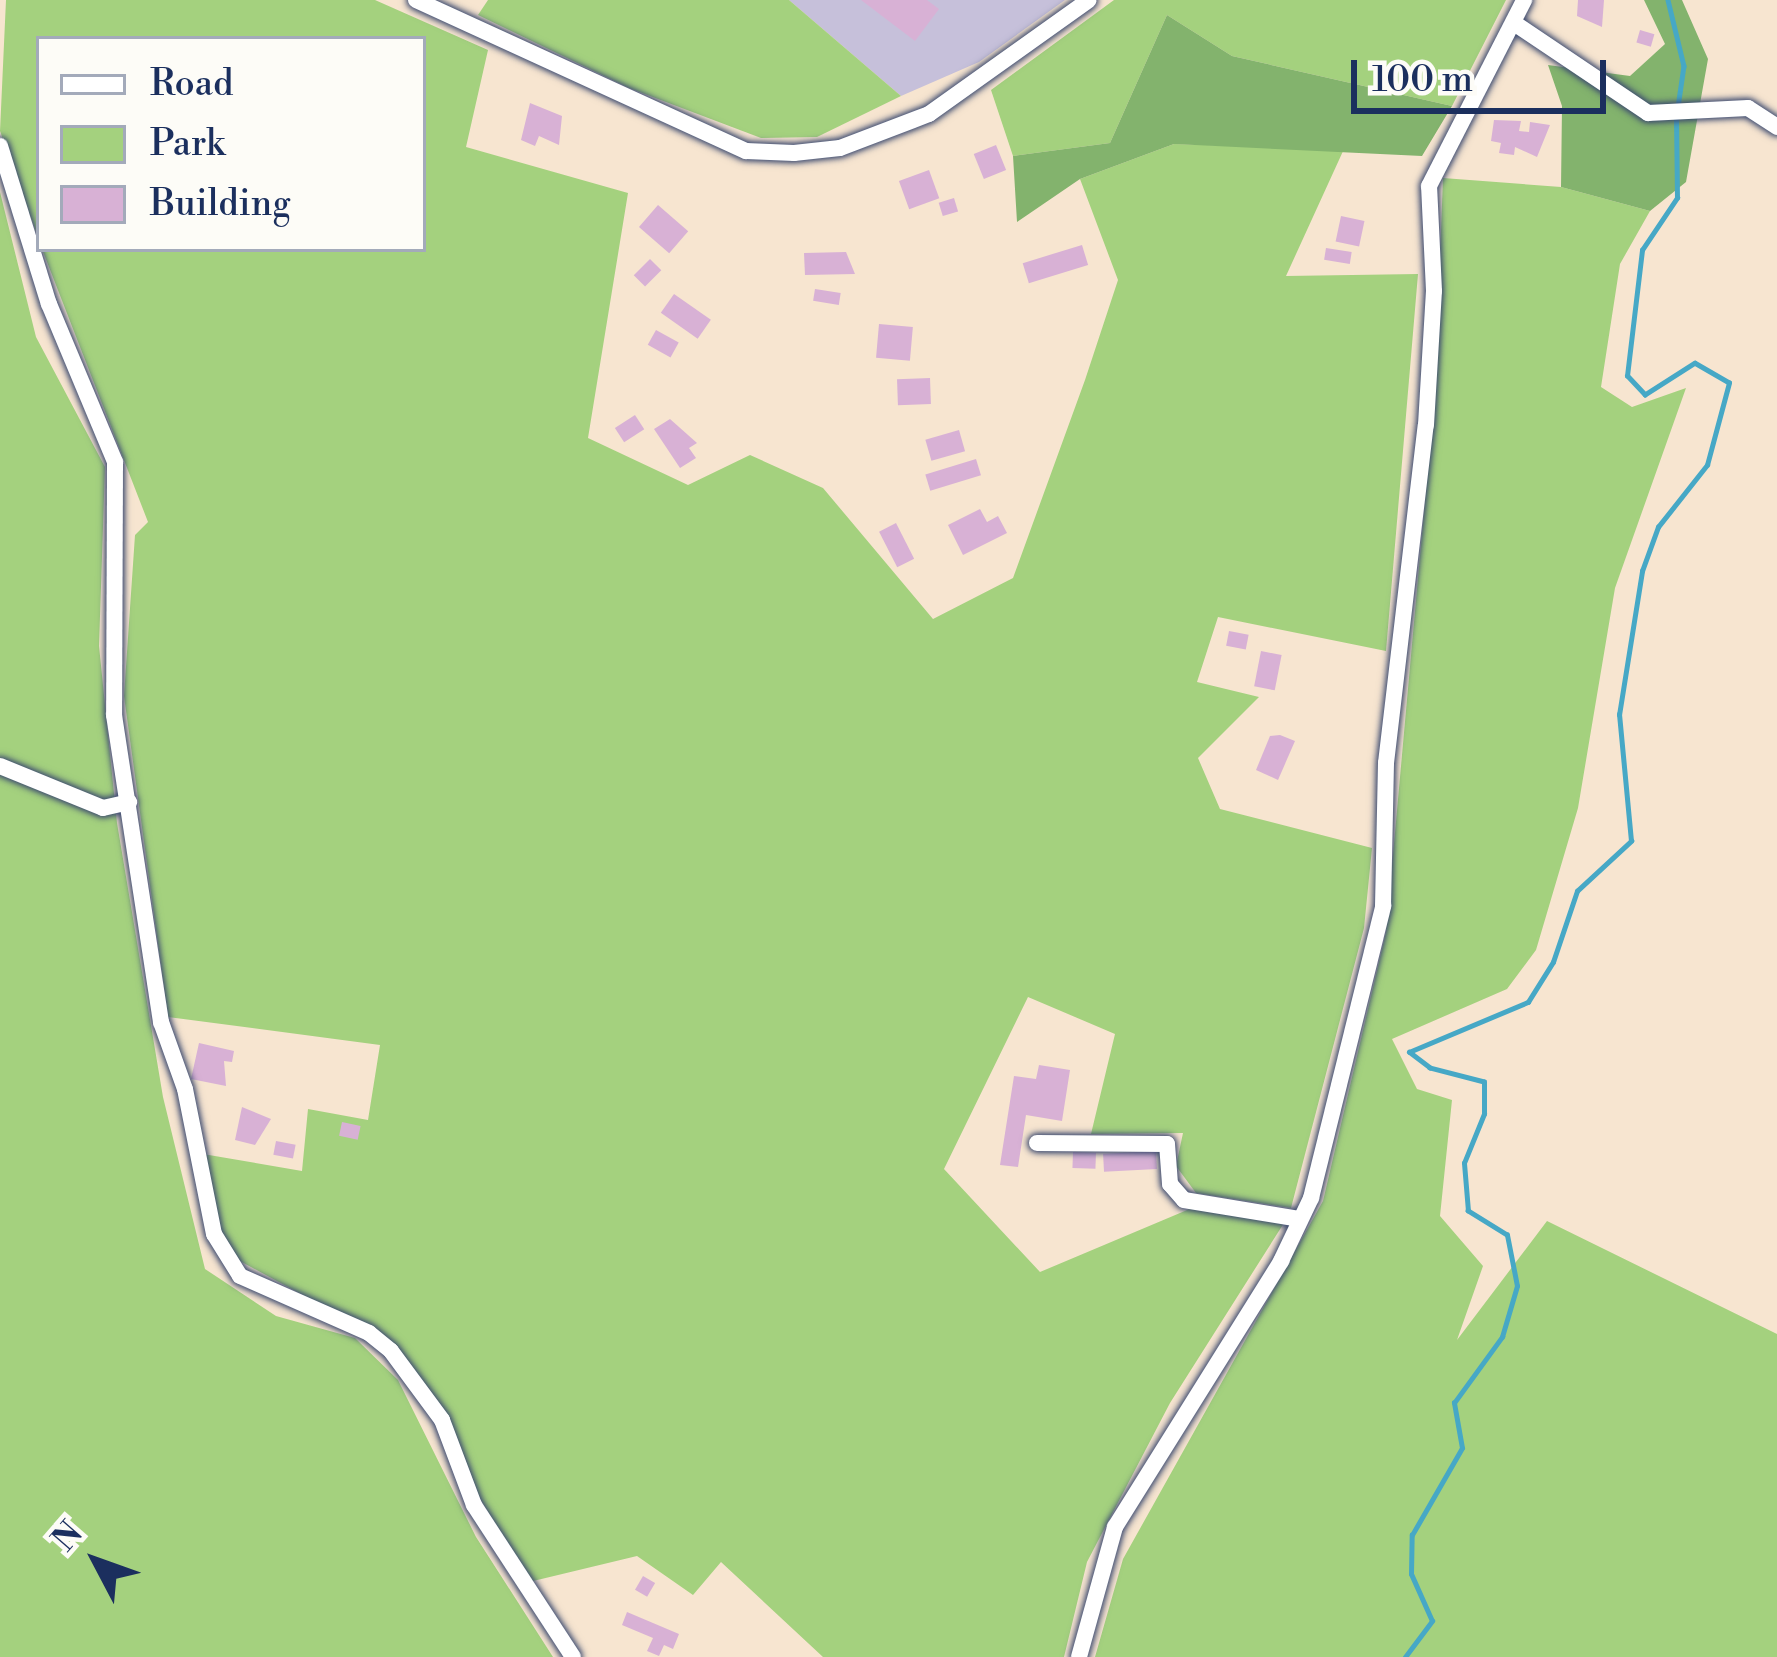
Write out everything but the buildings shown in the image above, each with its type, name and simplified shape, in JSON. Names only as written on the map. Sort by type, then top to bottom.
[{"type":"street","points":[[416,0],[746,151],[794,153],[840,148],[929,114],[1089,0]]},
{"type":"street","points":[[1079,1657],[1114,1527],[1300,1219],[1383,906],[1386,764],[1427,402],[1429,186],[1458,118],[1517,25],[1524,0]]},
{"type":"street","points":[[1517,25],[1607,93],[1648,113],[1748,108],[1777,127]]},
{"type":"street","points":[[0,146],[50,304],[115,462],[115,715],[161,1022],[185,1089],[202,1196],[221,1252],[240,1276],[369,1333],[391,1351],[442,1420],[474,1505],[573,1657]]},
{"type":"street","points":[[0,766],[103,808],[129,802]]},
{"type":"street","points":[[1037,1143],[1167,1144],[1170,1184],[1184,1200],[1300,1219]]},
{"type":"shaded area","points":[[789,0],[1065,0],[979,62],[901,96]]},
{"type":"green space","points":[[6,0],[375,0],[488,50],[466,147],[628,193],[588,438],[688,485],[750,455],[823,488],[933,619],[1013,578],[1085,380],[1118,280],[1080,179],[1174,144],[1344,149],[1286,276],[1418,274],[1386,651],[1218,617],[1197,682],[1259,697],[1198,758],[1220,809],[1372,848],[1364,928],[1291,1208],[1196,1193],[1176,1166],[1183,1133],[1091,1134],[1115,1034],[1028,997],[944,1169],[1040,1272],[1199,1205],[1284,1223],[1170,1403],[1087,1562],[1064,1657],[823,1657],[721,1562],[693,1595],[637,1556],[529,1582],[388,1341],[227,1254],[203,1154],[302,1171],[308,1109],[368,1120],[380,1045],[168,1017],[124,696],[135,535],[148,522],[43,252],[426,252],[426,36],[36,36],[36,232],[0,131]]},
{"type":"green space","points":[[488,0],[789,0],[901,96],[817,137],[761,138],[629,88],[478,15]]},
{"type":"green space","points":[[1114,0],[1506,0],[1452,106],[1232,56],[1167,15],[1110,143],[1013,156],[991,90]]},
{"type":"green space","points":[[1644,0],[1682,0],[1708,59],[1686,182],[1650,211],[1561,187],[1562,106],[1548,65],[1630,76],[1665,44]]},
{"type":"green space","points":[[1167,15],[1232,56],[1452,106],[1422,156],[1174,144],[1080,179],[1017,222],[1013,156],[1110,143]]},
{"type":"green space","points":[[1443,178],[1561,187],[1650,211],[1620,264],[1601,387],[1632,407],[1686,388],[1615,588],[1578,808],[1536,950],[1507,989],[1392,1039],[1417,1089],[1452,1100],[1440,1216],[1483,1266],[1457,1340],[1547,1221],[1777,1334],[1777,1657],[1095,1657],[1123,1559],[1323,1201],[1386,932],[1435,390]]},
{"type":"green space","points":[[0,192],[36,337],[105,467],[99,646],[117,823],[163,1097],[205,1269],[276,1316],[355,1338],[398,1380],[476,1537],[553,1657],[0,1657]]},
{"type":"waterway","points":[[1668,0],[1684,66],[1678,107]]},
{"type":"waterway","points":[[1405,1657],[1432,1621],[1411,1574],[1412,1535],[1462,1448],[1454,1403],[1502,1337],[1517,1286],[1507,1235],[1468,1211],[1464,1163],[1484,1114],[1484,1082],[1430,1068],[1409,1052],[1528,1002],[1553,962],[1577,891],[1631,841],[1619,715],[1642,571],[1658,527],[1707,465],[1729,383],[1695,363],[1645,395],[1627,376],[1642,250],[1677,198],[1676,118]]}]
